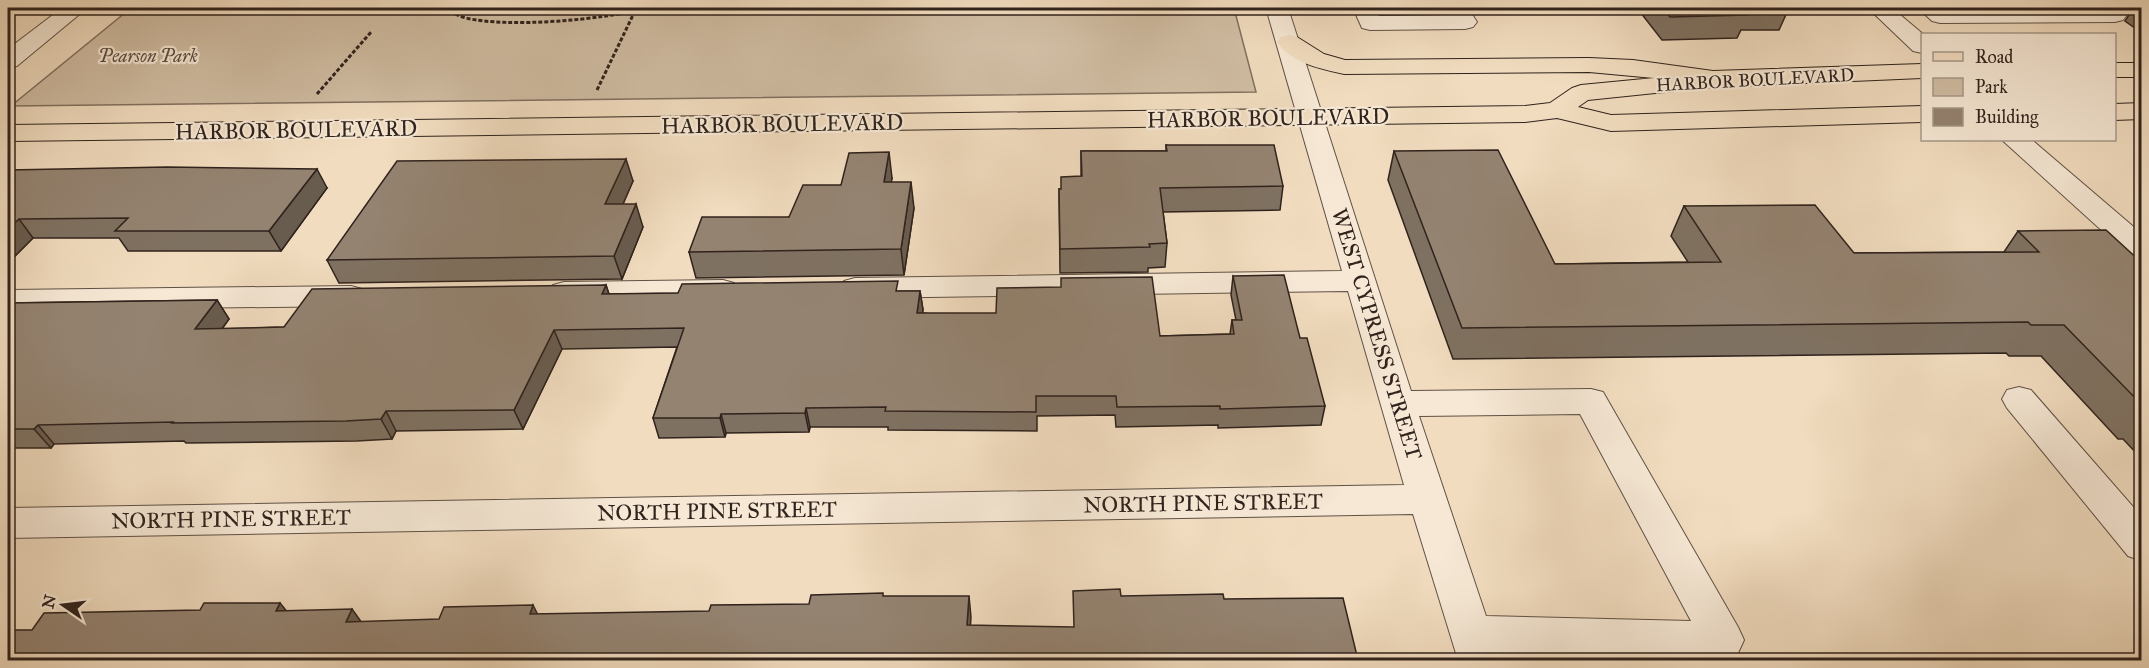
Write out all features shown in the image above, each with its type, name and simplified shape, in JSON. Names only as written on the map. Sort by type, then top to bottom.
[{"type":"main road","points":[[1288,42],[1315,59],[1344,67],[1589,65],[1633,67],[1713,79]]},
{"type":"main road","points":[[2116,70],[2142,70]]},
{"type":"main road","name":"HARBOR BOULEVARD","points":[[1557,110],[1581,93],[1713,79],[1921,71]]},
{"type":"main road","name":"HARBOR BOULEVARD","points":[[8,133],[1525,114],[1557,110],[1611,123],[1921,114]]},
{"type":"main road","points":[[2116,111],[2142,111]]},
{"type":"street","points":[[8,61],[76,8]]},
{"type":"street","name":"WEST CYPRESS STREET","points":[[1277,8],[1474,647]]},
{"type":"street","points":[[1364,8],[1370,23],[1465,22],[1457,8]]},
{"type":"street","points":[[1879,8],[1921,44]]},
{"type":"street","points":[[1929,8],[1940,16],[2115,15]]},
{"type":"street","points":[[2017,141],[2142,250]]},
{"type":"street","points":[[822,289],[1361,281]]},
{"type":"street","points":[[535,293],[750,290]]},
{"type":"street","points":[[8,300],[379,295]]},
{"type":"street","points":[[2019,399],[2142,545]]},
{"type":"street","points":[[1398,404],[1591,400],[1723,640],[1474,647]]},
{"type":"street","name":"NORTH PINE STREET","points":[[8,523],[1427,500]]},
{"type":"path","points":[[445,8],[469,19],[515,21],[634,13],[645,8]]},
{"type":"path","points":[[597,90],[634,13]]},
{"type":"path","points":[[317,94],[372,32]]},
{"type":"green space","name":"Pearson Park","points":[[131,8],[1234,8],[1256,92],[11,106]]},
{"type":"building","points":[[1663,8],[1740,8],[1747,15],[1670,17]]},
{"type":"building","points":[[1166,145],[1274,145],[1283,186],[1160,188],[1167,243],[1149,244],[1150,247],[1060,249],[1059,189],[1061,189],[1061,177],[1082,176],[1081,151],[1167,151]]},
{"type":"building","points":[[1498,150],[1555,264],[1721,262],[1684,206],[1815,205],[1854,253],[2039,252],[2018,231],[2106,230],[2142,263],[2142,405],[2064,325],[2031,325],[2028,322],[1462,328],[1394,151]]},
{"type":"building","points":[[889,152],[884,182],[911,182],[901,249],[689,252],[702,217],[789,217],[803,185],[841,185],[849,153]]},
{"type":"building","points":[[626,159],[605,204],[636,204],[614,256],[327,260],[397,161]]},
{"type":"building","points":[[167,167],[317,169],[269,231],[115,231],[128,218],[19,219],[8,229],[8,170]]},
{"type":"building","points":[[1284,275],[1300,338],[1307,338],[1325,406],[1220,409],[1220,406],[1117,407],[1116,396],[1036,396],[1036,412],[885,411],[886,407],[806,408],[805,413],[721,414],[720,418],[653,418],[684,328],[554,330],[514,410],[386,411],[381,419],[346,421],[38,425],[34,429],[8,429],[8,303],[217,300],[195,329],[284,327],[312,289],[606,285],[602,294],[678,293],[682,284],[898,281],[896,291],[920,291],[917,313],[996,313],[997,288],[1061,287],[1061,278],[1152,277],[1160,336],[1234,334],[1232,320],[1242,320],[1233,276]]},
{"type":"building","points":[[1120,589],[1121,596],[1223,594],[1224,599],[1343,598],[1358,660],[8,660],[8,630],[32,630],[44,613],[200,610],[204,603],[280,603],[276,611],[352,609],[346,622],[439,619],[444,607],[533,605],[530,614],[709,611],[711,605],[809,604],[811,595],[883,593],[883,596],[969,596],[967,625],[1074,627],[1073,591]]}]
